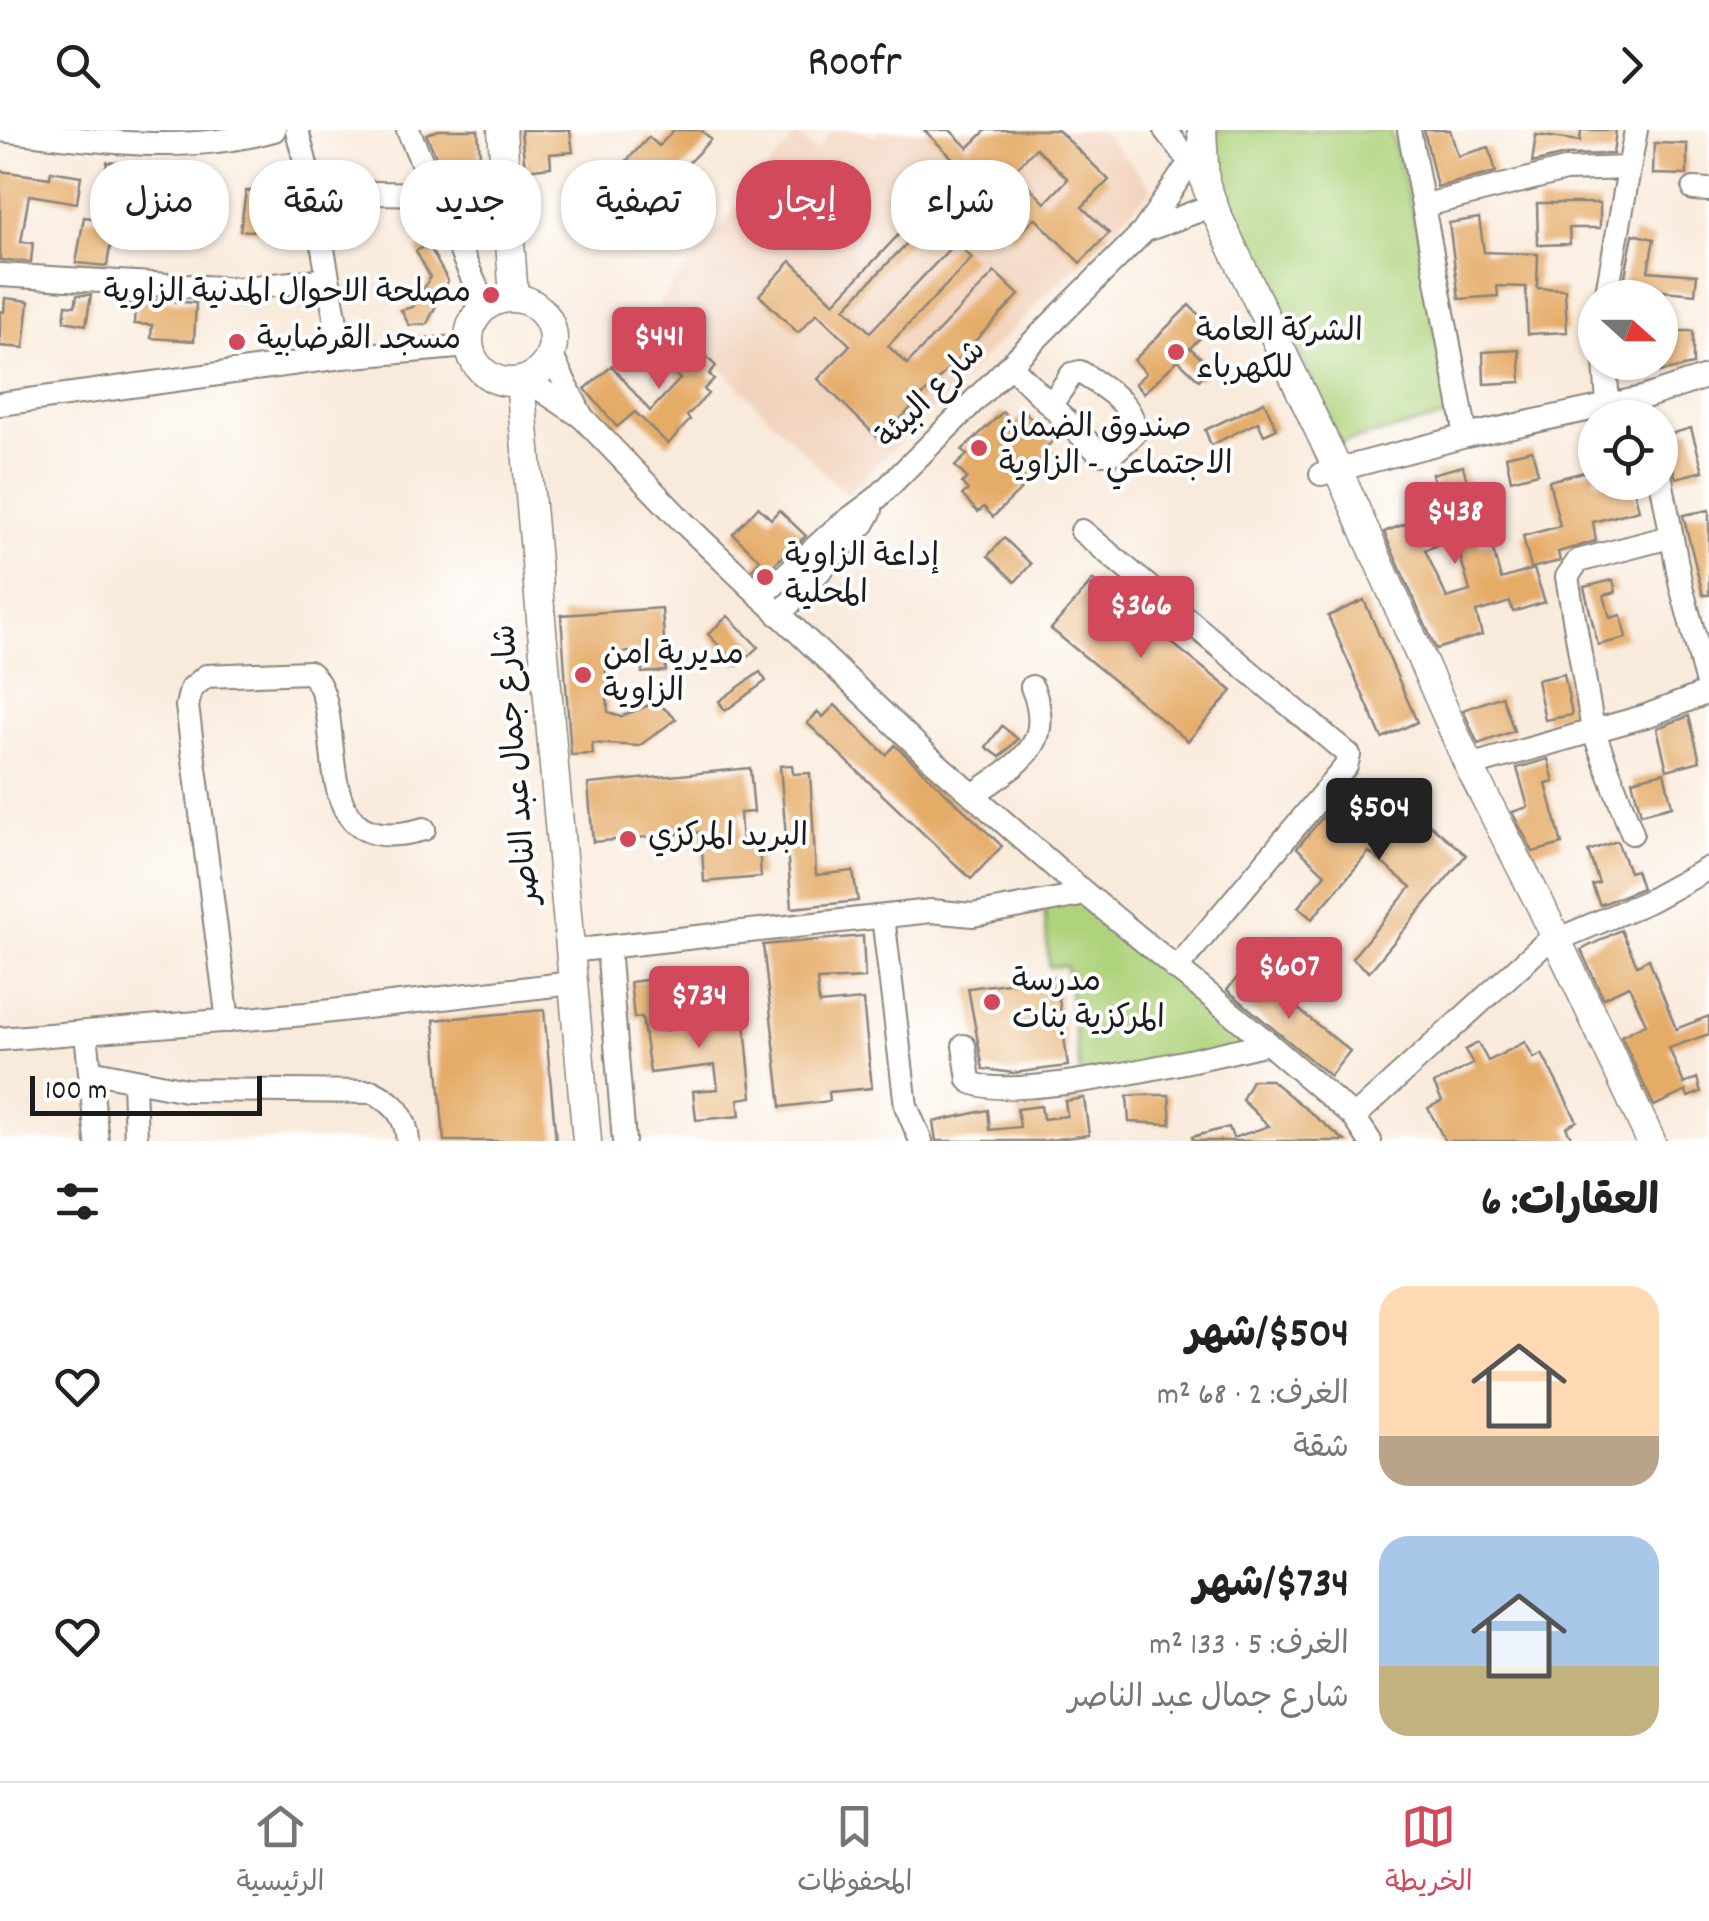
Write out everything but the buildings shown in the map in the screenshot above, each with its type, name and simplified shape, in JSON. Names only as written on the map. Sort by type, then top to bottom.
[{"type":"main road","points":[[502,130],[514,298]]},
{"type":"main road","points":[[1202,130],[1205,182],[1212,204],[1330,472],[1549,943],[1650,1141]]},
{"type":"main road","points":[[1187,151],[1198,212],[1330,472],[1469,766],[1635,1141]]},
{"type":"main road","points":[[514,298],[532,304],[546,317],[552,334],[550,353],[541,369],[516,380],[477,365],[469,346],[472,325],[485,307],[514,298]]},
{"type":"main road","name":"شارع جمال عبد الناصر","points":[[516,380],[570,951],[565,984],[587,1141]]},
{"type":"main road","name":"شارع جمال عبد الناصر","points":[[516,380],[565,984],[573,1141]]},
{"type":"street","points":[[0,130],[188,144],[239,140],[274,130]]},
{"type":"street","points":[[297,130],[305,160]]},
{"type":"street","points":[[408,130],[421,160]]},
{"type":"street","points":[[1165,130],[1187,151]]},
{"type":"street","points":[[1409,130],[1466,436]]},
{"type":"street","points":[[1609,280],[1636,130]]},
{"type":"street","name":"شارع البيئة","points":[[761,597],[844,521],[878,498],[1143,232],[1187,151]]},
{"type":"street","points":[[1426,205],[1565,170],[1629,168]]},
{"type":"street","name":"شارع البيئة","points":[[1143,232],[1167,219],[1198,212]]},
{"type":"street","points":[[323,250],[342,356]]},
{"type":"street","points":[[460,250],[485,307]]},
{"type":"street","points":[[0,276],[237,289],[328,279]]},
{"type":"street","points":[[0,404],[342,356],[469,346]]},
{"type":"street","points":[[550,353],[582,417]]},
{"type":"street","points":[[1010,366],[1052,403]]},
{"type":"street","points":[[516,380],[582,417],[779,615],[973,796],[1176,970],[1268,1043],[1354,1118],[1370,1141]]},
{"type":"street","points":[[1665,400],[1707,384]]},
{"type":"street","points":[[1330,472],[1578,411]]},
{"type":"street","points":[[779,615],[864,524],[878,498]]},
{"type":"street","points":[[1469,766],[1709,692],[1664,500]]},
{"type":"street","points":[[1082,531],[1348,755],[1346,766],[1176,970]]},
{"type":"street","points":[[1632,834],[1593,730],[1566,585],[1570,567],[1578,560],[1670,537]]},
{"type":"street","points":[[228,1020],[187,706],[197,682],[206,676],[309,672],[319,680],[328,697],[331,772],[357,821],[378,834],[403,835],[424,829]]},
{"type":"street","points":[[973,796],[1013,766],[1039,738],[1044,715],[1032,687]]},
{"type":"street","points":[[1354,1118],[1549,943],[1649,901],[1709,868]]},
{"type":"street","points":[[570,951],[882,916],[932,912],[972,915],[1086,894]]},
{"type":"street","points":[[882,916],[906,1106],[921,1141]]},
{"type":"street","points":[[608,947],[624,1141]]},
{"type":"street","points":[[0,1039],[228,1020],[565,984]]},
{"type":"street","points":[[86,1033],[97,1141]]},
{"type":"street","points":[[964,1046],[969,1080],[986,1090],[1081,1081],[1268,1043]]},
{"type":"street","points":[[90,1071],[186,1090],[373,1092],[394,1103],[407,1127],[408,1141]]},
{"type":"street","points":[[134,1081],[136,1141]]},
{"type":"shaded area","points":[[833,130],[864,130],[873,138],[881,130],[1100,130],[1153,189],[846,495],[657,304],[701,250],[716,250],[716,232],[736,208],[736,250],[871,250],[871,160],[776,160],[797,134],[816,152]]},
{"type":"green space","points":[[1217,130],[1390,130],[1424,252],[1449,416],[1341,443],[1216,174]]},
{"type":"green space","points":[[1086,896],[1268,1042],[1081,1080],[1066,966],[1049,967],[1044,904]]},
{"type":"place","name":"مصلحة الاحوال المدنية الزاوية","points":[[491,295]]},
{"type":"place","name":"مسجد القرضابية","points":[[237,342]]},
{"type":"place","name":"الشركة العامة للكهرباء","points":[[1176,352]]},
{"type":"place","name":"صندوق الضمان الاجتماعي - الزاوية","points":[[979,448]]},
{"type":"place","name":"إداعة الزاوية المحلية","points":[[765,577]]},
{"type":"place","name":"مديرية امن الزاوية","points":[[583,675]]},
{"type":"place","name":"البريد المركزي","points":[[628,839]]},
{"type":"place","name":"مدرسة المركزية بنات","points":[[992,1002]]}]
